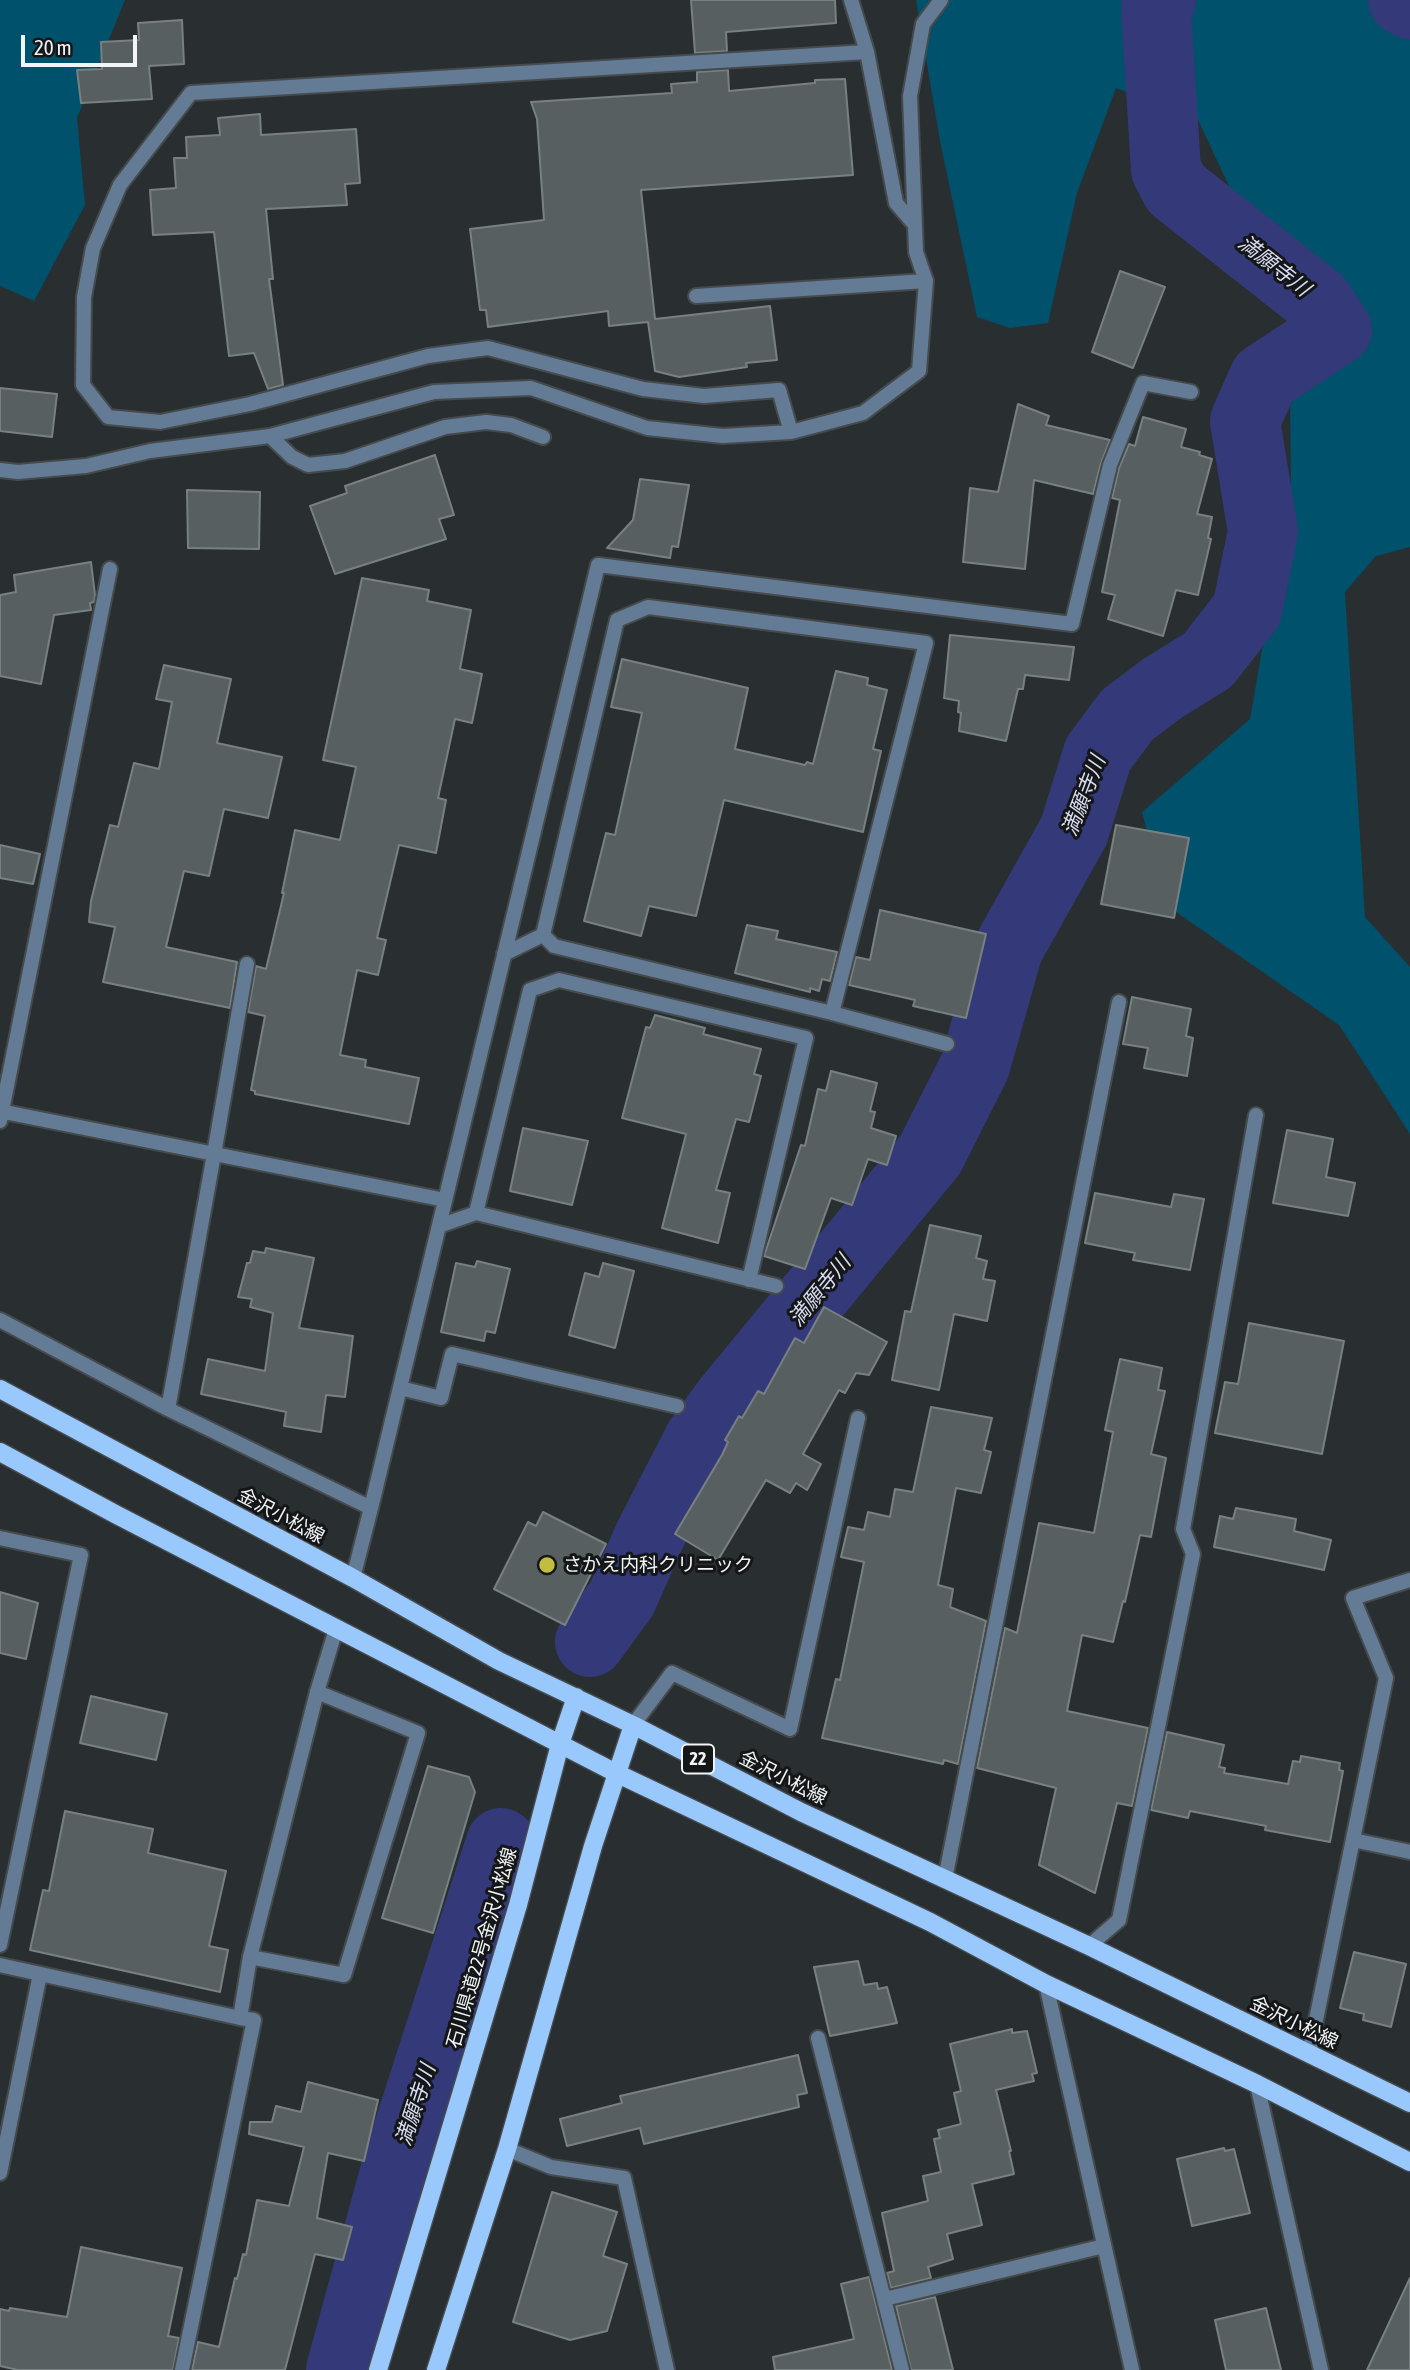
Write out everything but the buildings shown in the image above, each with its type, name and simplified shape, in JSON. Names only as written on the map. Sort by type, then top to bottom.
[{"type":"main road","name":"金沢小松線","points":[[0,1389],[353,1578],[499,1661],[633,1725],[801,1812],[1089,1946],[1410,2103]]},
{"type":"main road","name":"22","points":[[0,1452],[616,1773],[930,1922],[1045,1984],[1257,2084],[1410,2162]]},
{"type":"main road","name":"石川県道22号金沢小松線","points":[[378,2370],[518,1905],[576,1697]]},
{"type":"main road","points":[[436,2370],[507,2149],[616,1773],[633,1725]]},
{"type":"street","points":[[851,0],[867,52],[896,203],[915,225]]},
{"type":"street","points":[[0,470],[18,472],[86,466],[150,451],[270,436],[434,392],[531,388],[647,428],[723,436],[791,432],[863,413],[919,370],[926,281],[916,251],[910,96],[923,24],[941,0]]},
{"type":"street","points":[[791,432],[779,390],[705,396],[643,389],[488,348],[428,356],[250,404],[160,422],[108,417],[83,385],[84,297],[93,248],[120,185],[191,93],[867,52]]},
{"type":"street","points":[[696,296],[926,281]]},
{"type":"street","points":[[353,1578],[598,565],[1072,624],[1110,465],[1143,383],[1191,392]]},
{"type":"street","points":[[270,436],[292,457],[308,465],[345,461],[445,427],[486,422],[511,425],[543,437]]},
{"type":"street","points":[[110,569],[1,1115],[445,1200]]},
{"type":"street","points":[[543,935],[617,620],[648,607],[926,643],[832,1013]]},
{"type":"street","points":[[504,954],[543,935]]},
{"type":"street","points":[[543,935],[554,946],[832,1013],[947,1044]]},
{"type":"street","points":[[168,1409],[247,964]]},
{"type":"street","points":[[477,1213],[530,990],[559,980],[806,1038],[749,1280]]},
{"type":"street","points":[[945,1879],[1119,1002]]},
{"type":"street","points":[[1089,1946],[1119,1920],[1193,1554],[1183,1530],[1256,1115]]},
{"type":"street","points":[[439,1226],[477,1213],[776,1286]]},
{"type":"street","points":[[0,1320],[168,1409],[371,1508]]},
{"type":"street","points":[[400,1388],[441,1398],[452,1354],[677,1406]]},
{"type":"street","points":[[633,1725],[672,1673],[790,1729],[858,1418]]},
{"type":"street","points":[[0,1538],[81,1555],[0,1945]]},
{"type":"street","points":[[1309,2053],[1386,1678],[1353,1598],[1410,1580]]},
{"type":"street","points":[[240,2018],[250,1957],[317,1692],[336,1629]]},
{"type":"street","points":[[250,1957],[344,1975],[418,1733],[317,1692]]},
{"type":"street","points":[[1353,1840],[1410,1852]]},
{"type":"street","points":[[0,1965],[254,2020],[182,2370]]},
{"type":"street","points":[[0,2173],[40,1974]]},
{"type":"street","points":[[1045,1984],[1132,2370]]},
{"type":"street","points":[[818,2038],[901,2370]]},
{"type":"street","points":[[1257,2084],[1321,2370]]},
{"type":"street","points":[[507,2149],[551,2166],[624,2178],[667,2370]]},
{"type":"street","points":[[885,2299],[1104,2246]]},
{"type":"shaded area","points":[[0,0],[125,0],[77,118],[85,205],[34,301],[0,286]]},
{"type":"shaded area","points":[[916,0],[1410,0],[1410,547],[1376,556],[1345,592],[1365,917],[1410,967],[1410,1134],[1339,1025],[1166,905],[1142,812],[1250,719],[1291,482],[1290,405],[1356,294],[1245,220],[1198,120],[1116,88],[1077,193],[1048,323],[1010,328],[977,317],[940,141]]},
{"type":"waterway","name":"満願寺川","points":[[590,1642],[622,1598],[650,1535],[699,1440],[729,1399],[930,1155],[975,1066],[1008,949],[1074,831],[1098,754],[1127,715],[1163,688],[1208,660],[1247,610],[1263,532],[1245,421],[1264,378],[1337,330],[1318,301],[1176,189],[1166,170],[1156,9],[1161,0]]},
{"type":"waterway","name":"満願寺川","points":[[1403,0],[1410,4]]},
{"type":"waterway","name":"満願寺川","points":[[341,2370],[396,2169],[501,1843]]},
{"type":"place","name":"さかえ内科クリニック","points":[[547,1565]]}]
